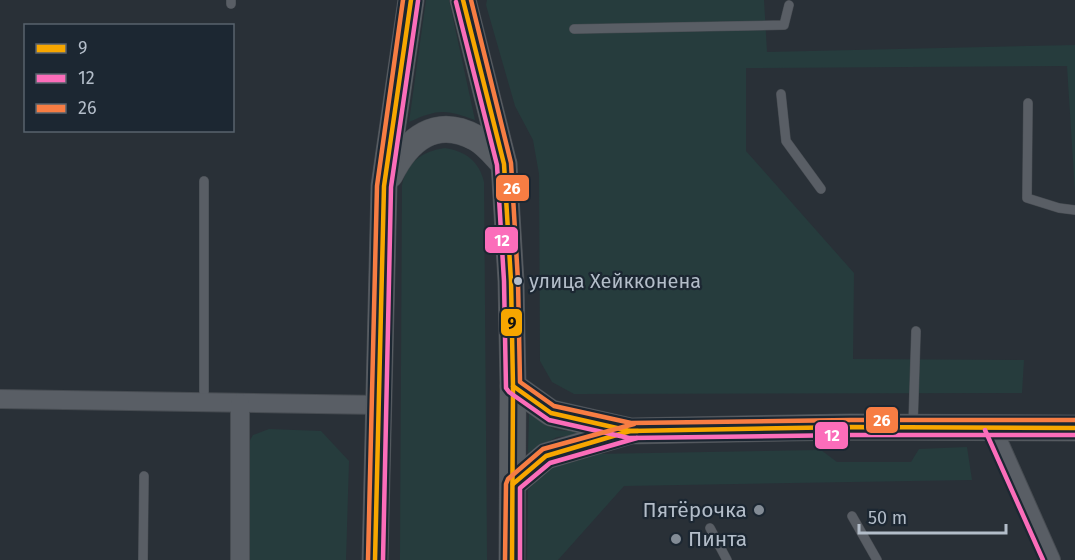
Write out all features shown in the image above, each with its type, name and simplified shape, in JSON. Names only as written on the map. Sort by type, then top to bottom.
[{"type":"street","points":[[375,560],[384,186],[411,0]]},
{"type":"street","points":[[463,0],[504,164],[511,281],[513,560]]},
{"type":"street","points":[[384,186],[408,145],[416,139],[440,130],[451,128],[477,138],[504,164]]},
{"type":"street","points":[[513,386],[551,412],[630,431],[913,427],[1075,428]]},
{"type":"street","points":[[0,399],[379,405]]},
{"type":"street","points":[[240,403],[240,560]]},
{"type":"street","points":[[992,428],[1051,560]]},
{"type":"street","points":[[513,484],[546,456],[630,431]]},
{"type":"lane","points":[[574,29],[784,25],[789,5]]},
{"type":"lane","points":[[781,94],[786,141],[820,189]]},
{"type":"lane","points":[[1028,103],[1027,198],[1059,208],[1075,210]]},
{"type":"lane","points":[[204,181],[204,402]]},
{"type":"lane","points":[[913,427],[916,331]]},
{"type":"lane","points":[[143,560],[144,476]]},
{"type":"lane","points":[[852,516],[877,560]]},
{"type":"lane","points":[[710,528],[727,560]]},
{"type":"green space","points":[[426,0],[449,0],[475,120],[442,112],[409,122]]},
{"type":"green space","points":[[487,0],[764,0],[767,52],[1075,45],[1075,193],[1067,66],[746,68],[746,151],[854,273],[853,359],[1024,360],[1022,393],[574,394],[552,382],[540,361],[539,174],[533,140],[515,106],[486,5]]},
{"type":"green space","points":[[445,148],[470,158],[479,168],[484,182],[487,560],[400,560],[402,185],[407,170],[416,159],[429,152]]},
{"type":"green space","points":[[529,414],[555,430],[598,433],[557,437],[528,453]]},
{"type":"green space","points":[[269,429],[321,431],[349,461],[346,560],[250,560],[249,442],[253,435]]},
{"type":"green space","points":[[967,447],[972,480],[624,486],[558,560],[527,560],[528,490],[550,465],[594,454],[821,450],[837,462],[911,462],[919,449]]},
{"type":"transit line","name":"26","points":[[368,560],[377,186],[403,0]]},
{"type":"transit line","name":"9","points":[[375,560],[384,186],[411,0]]},
{"type":"transit line","name":"9","points":[[463,0],[504,164],[511,281],[512,560]]},
{"type":"transit line","name":"26","points":[[471,0],[511,163],[518,281],[520,382],[554,406],[631,423],[1075,420]]},
{"type":"transit line","name":"12","points":[[383,560],[391,187],[418,1]]},
{"type":"transit line","name":"12","points":[[456,2],[497,165],[504,281],[506,388],[549,420],[629,438],[1075,435]]},
{"type":"transit line","name":"9","points":[[513,386],[551,413],[638,431]]},
{"type":"transit line","name":"26","points":[[505,560],[506,484],[508,479],[543,449],[634,424]]},
{"type":"transit line","name":"9","points":[[513,484],[546,456],[630,431],[851,427],[1075,428]]},
{"type":"transit line","name":"12","points":[[985,430],[1043,560]]},
{"type":"transit line","name":"12","points":[[520,560],[520,488],[550,463],[637,438]]},
{"type":"place","name":"улица Хейкконена","points":[[518,281]]},
{"type":"place","name":"Пятёрочка","points":[[759,510]]},
{"type":"place","name":"Пинта","points":[[676,539]]}]
